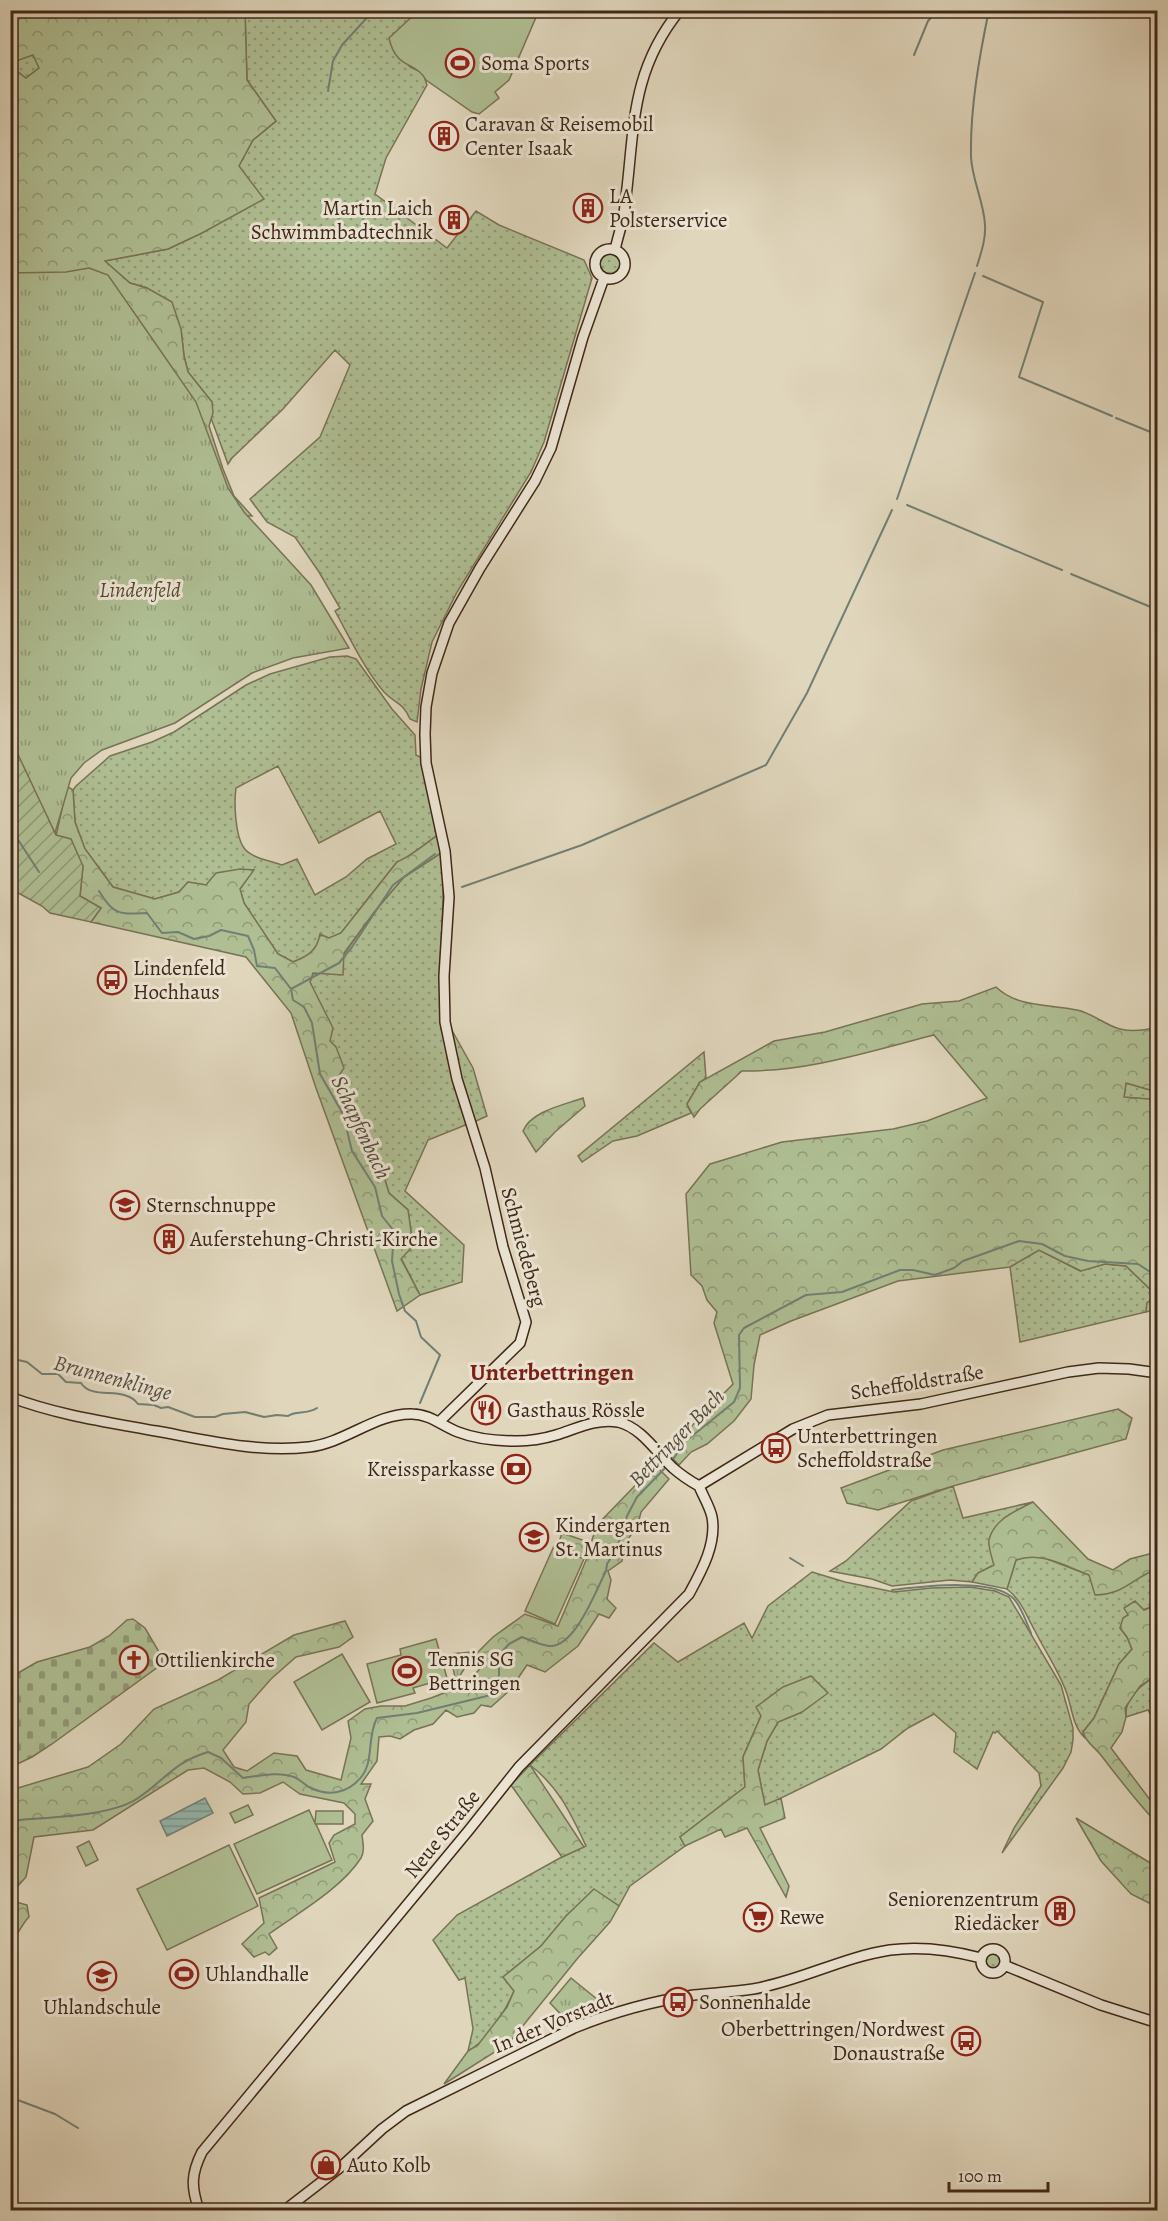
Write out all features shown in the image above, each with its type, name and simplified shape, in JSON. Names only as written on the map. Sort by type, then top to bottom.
[{"type":"street","points":[[615,250],[625,207],[634,110],[646,68],[660,38],[680,10]]},
{"type":"street","points":[[606,249],[615,250],[624,259],[623,272],[615,278],[604,278],[597,272],[595,260],[606,249]]},
{"type":"street","name":"Schmiedeberg","points":[[439,1422],[520,1342],[526,1322],[503,1247],[485,1168],[450,1053],[444,998],[449,897],[445,851],[426,763],[426,707],[432,673],[449,623],[480,568],[535,481],[551,448],[583,337],[604,278]]},
{"type":"street","name":"Scheffoldstraße","points":[[699,1486],[793,1429],[828,1415],[921,1404],[1068,1372],[1099,1368],[1158,1373]]},
{"type":"street","points":[[10,1397],[58,1412],[137,1428],[272,1449],[311,1447],[399,1415],[413,1413],[427,1416],[458,1432],[483,1438],[519,1441],[543,1438],[599,1422],[617,1422],[636,1431],[675,1470],[699,1486]]},
{"type":"street","name":"Neue Straße","points":[[198,2211],[192,2183],[195,2166],[202,2152],[519,1767],[689,1594],[701,1573],[713,1530],[712,1515],[699,1486]]},
{"type":"street","name":"In der Vorstadt","points":[[285,2211],[406,2111],[597,2019],[668,2000],[776,1984],[888,1950],[938,1950],[981,1958]]},
{"type":"street","name":"In der Vorstadt","points":[[997,1950],[1004,1958],[1004,1965],[1000,1971],[989,1973],[981,1966],[981,1958],[985,1952],[997,1950]]},
{"type":"street","name":"In der Vorstadt","points":[[1004,1965],[1101,2006],[1158,2023]]},
{"type":"green space","name":"Soma Sports","points":[[528,10],[537,15],[509,80],[495,92],[499,98],[479,114],[472,112],[401,60],[392,48],[389,38],[418,11]]},
{"type":"green space","points":[[11,11],[245,11],[247,80],[276,121],[253,140],[239,166],[264,199],[168,249],[105,261],[130,283],[147,288],[172,302],[181,329],[188,372],[212,402],[213,413],[209,426],[223,469],[234,496],[252,516],[230,515],[11,580]],"holes":[[[33,55],[39,68],[26,78],[11,67],[13,62]]]},
{"type":"green space","points":[[245,11],[418,11],[390,39],[410,67],[423,73],[427,85],[386,158],[375,194],[447,248],[476,211],[499,225],[584,260],[592,278],[544,442],[531,472],[457,592],[432,642],[421,689],[417,722],[410,719],[404,709],[384,692],[370,673],[335,611],[340,608],[295,537],[267,522],[250,499],[320,437],[350,365],[335,350],[283,409],[228,464],[211,418],[212,402],[188,372],[181,329],[147,288],[130,283],[104,261],[168,249],[202,233],[253,140],[276,121],[247,80]]},
{"type":"green space","points":[[34,54],[39,68],[26,78],[11,67],[12,62]]},
{"type":"green space","points":[[610,254],[617,257],[620,264],[617,271],[610,274],[603,271],[600,264],[603,257]]},
{"type":"green space","name":"Lindenfeld","points":[[89,268],[108,275],[196,402],[228,488],[244,512],[311,585],[349,648],[293,658],[252,673],[175,723],[102,750],[84,763],[71,778],[55,833],[11,745],[10,273],[66,272]]},
{"type":"green space","points":[[347,656],[356,659],[392,709],[415,735],[416,755],[422,758],[438,835],[397,862],[341,933],[318,944],[308,956],[293,962],[278,954],[244,903],[240,889],[253,870],[206,885],[188,882],[179,892],[155,899],[113,887],[85,849],[80,836],[75,822],[73,790],[76,786],[110,756],[174,732],[246,685],[270,674],[330,657]],"holes":[[[278,766],[319,843],[380,811],[396,844],[367,859],[346,877],[315,895],[297,859],[282,865],[256,857],[244,848],[237,827],[236,788]]]},
{"type":"green space","points":[[11,742],[56,835],[71,839],[83,866],[80,896],[101,908],[91,922],[50,913],[11,889]]},
{"type":"green space","points":[[67,786],[73,790],[75,822],[85,849],[113,887],[155,899],[179,892],[188,882],[206,885],[216,873],[240,869],[254,870],[240,889],[244,903],[278,954],[293,962],[311,952],[317,945],[320,934],[329,938],[341,933],[397,862],[438,835],[441,853],[404,877],[375,911],[344,953],[343,975],[313,973],[310,982],[333,1028],[330,1041],[336,1047],[344,1068],[338,1077],[378,1157],[389,1193],[408,1210],[413,1246],[401,1259],[420,1295],[397,1311],[291,1013],[246,957],[91,922],[101,908],[80,896],[83,866],[56,836]]},
{"type":"green space","points":[[441,853],[443,890],[441,1013],[468,1124],[428,1140],[405,1191],[464,1245],[462,1282],[420,1295],[401,1258],[413,1246],[408,1210],[389,1193],[378,1157],[338,1077],[330,1041],[310,982],[313,973],[344,954],[375,911],[404,877]]},
{"type":"green space","points":[[996,987],[1014,999],[1083,1012],[1120,1029],[1139,1030],[1157,1027],[1157,1092],[1126,1083],[1124,1097],[1149,1099],[1157,1106],[1157,1309],[1146,1312],[1147,1303],[1154,1293],[1126,1266],[1105,1264],[1081,1271],[1039,1250],[1010,1267],[898,1281],[760,1335],[751,1399],[734,1421],[707,1444],[691,1452],[679,1465],[666,1452],[733,1384],[714,1323],[717,1312],[707,1300],[702,1286],[691,1275],[686,1194],[710,1164],[782,1142],[893,1129],[927,1121],[987,1098],[934,1035],[815,1064],[742,1071],[694,1117],[687,1104],[700,1082],[774,1041],[825,1032],[922,1004],[959,1001]]},
{"type":"green space","points":[[449,1025],[473,1068],[487,1116],[474,1122],[454,1053]]},
{"type":"green space","points":[[704,1052],[706,1078],[700,1082],[687,1104],[691,1113],[637,1136],[613,1141],[582,1162],[578,1156]]},
{"type":"green space","points":[[1126,1083],[1157,1092],[1157,1106],[1149,1099],[1124,1098]]},
{"type":"green space","points":[[583,1098],[585,1106],[536,1152],[523,1131],[527,1124],[540,1114]]},
{"type":"green space","points":[[1039,1250],[1080,1271],[1105,1264],[1126,1266],[1154,1293],[1147,1303],[1146,1312],[1020,1342],[1010,1267]]},
{"type":"green space","points":[[1118,1409],[1132,1418],[1126,1439],[953,1486],[878,1510],[847,1503],[841,1488],[943,1450]]},
{"type":"green space","points":[[655,1465],[669,1479],[641,1512],[637,1528],[626,1541],[622,1561],[608,1571],[611,1580],[607,1599],[616,1608],[609,1618],[599,1614],[578,1646],[545,1672],[527,1665],[510,1690],[491,1707],[481,1705],[474,1713],[457,1717],[446,1710],[433,1724],[414,1730],[400,1739],[390,1736],[379,1737],[377,1761],[361,1784],[371,1784],[365,1799],[373,1821],[362,1835],[361,1858],[343,1880],[331,1890],[269,1934],[277,1948],[269,1955],[265,1952],[254,1957],[242,1944],[264,1923],[259,1898],[335,1862],[329,1843],[334,1835],[355,1824],[355,1814],[344,1803],[300,1794],[283,1782],[260,1793],[243,1794],[230,1782],[204,1768],[188,1770],[93,1830],[34,1837],[26,1877],[17,1887],[16,1902],[27,1905],[29,1917],[11,1941],[11,1790],[88,1767],[121,1744],[154,1709],[218,1680],[294,1635],[345,1621],[353,1637],[339,1647],[296,1657],[271,1679],[249,1704],[246,1722],[223,1750],[234,1767],[247,1771],[274,1753],[297,1756],[306,1770],[341,1780],[351,1738],[348,1721],[365,1709],[405,1706],[462,1686],[479,1670],[477,1653],[493,1637],[525,1614],[558,1626],[587,1558],[558,1545],[562,1533],[591,1543],[597,1525]]},
{"type":"green space","points":[[953,1486],[963,1518],[1033,1502],[1004,1518],[989,1542],[994,1565],[978,1573],[972,1582],[950,1580],[892,1586],[872,1579],[830,1571],[846,1561],[911,1501]]},
{"type":"green space","points":[[1033,1502],[1088,1559],[1113,1570],[1130,1559],[1157,1552],[1157,1569],[1122,1589],[1095,1595],[1089,1575],[1044,1558],[1035,1557],[1016,1560],[1007,1589],[972,1582],[978,1573],[994,1565],[989,1540],[996,1526],[1013,1512]]},
{"type":"green space","name":"Tennis SG Bettringen","points":[[554,1546],[584,1559],[555,1624],[525,1611]]},
{"type":"green space","points":[[1027,1556],[1042,1557],[1089,1575],[1157,1569],[1157,1605],[1128,1615],[1120,1628],[1132,1649],[1119,1664],[1094,1718],[1083,1732],[1084,1737],[1075,1723],[1067,1694],[1056,1670],[1023,1608],[1007,1589],[1016,1560]]},
{"type":"green space","points":[[812,1572],[845,1582],[894,1592],[970,1587],[995,1591],[1009,1597],[1061,1685],[1073,1728],[1073,1740],[1071,1752],[1063,1768],[1002,1853],[1014,1828],[1041,1786],[1039,1773],[997,1731],[993,1732],[977,1769],[954,1752],[956,1733],[934,1714],[908,1728],[881,1749],[765,1806],[758,1770],[767,1741],[778,1722],[802,1712],[761,1716],[743,1757],[745,1787],[680,1837],[685,1846],[630,1886],[619,1906],[594,1890],[566,1916],[541,1946],[503,1977],[514,1991],[501,2017],[489,2033],[468,2051],[473,2029],[465,1978],[459,1980],[433,1940],[457,1915],[586,1846],[557,1792],[530,1765],[654,1643],[678,1662],[744,1623],[752,1638],[768,1606]]},
{"type":"green space","points":[[1135,1601],[1144,1610],[1157,1605],[1157,1675],[1140,1686],[1125,1708],[1126,1717],[1122,1732],[1111,1748],[1157,1809],[1157,1821],[1134,1797],[1083,1732],[1094,1718],[1119,1664],[1132,1649],[1120,1628],[1123,1618],[1128,1615],[1124,1608]]},
{"type":"green space","points":[[133,1619],[145,1628],[162,1657],[162,1664],[52,1744],[11,1767],[11,1677],[37,1662],[90,1647],[109,1636],[127,1620]]},
{"type":"green space","name":"Tennis SG Bettringen","points":[[436,1639],[447,1678],[413,1688],[415,1693],[377,1703],[367,1664],[401,1655],[400,1649]]},
{"type":"green space","points":[[471,1652],[466,1666],[456,1682],[450,1654]]},
{"type":"green space","points":[[342,1654],[370,1702],[322,1730],[294,1682]]},
{"type":"green space","points":[[1157,1675],[1157,1725],[1148,1710],[1126,1717],[1128,1703],[1135,1692]]},
{"type":"green space","points":[[811,1676],[828,1693],[802,1712],[778,1722],[767,1741],[758,1770],[765,1805],[781,1798],[785,1818],[760,1828],[789,1886],[786,1897],[747,1828],[725,1837],[721,1829],[685,1846],[680,1837],[745,1787],[743,1757],[761,1716],[756,1707],[783,1687]]},
{"type":"green space","points":[[530,1765],[584,1847],[562,1857],[511,1785]]},
{"type":"green space","points":[[248,1805],[253,1815],[235,1823],[230,1813]]},
{"type":"green space","points":[[309,1810],[315,1823],[316,1811],[343,1811],[343,1824],[316,1824],[332,1860],[257,1894],[234,1844]]},
{"type":"green space","points":[[1076,1818],[1157,1867],[1157,1907],[1131,1894],[1101,1861]]},
{"type":"green space","points":[[89,1841],[98,1860],[86,1866],[77,1847]]},
{"type":"green space","points":[[229,1845],[258,1906],[167,1950],[137,1889]]},
{"type":"green space","points":[[594,1889],[619,1906],[610,1922],[509,2043],[444,2084],[468,2051],[478,2045],[507,2007],[514,1991],[503,1977],[541,1946],[566,1916]]},
{"type":"green space","points":[[992,1953],[998,1956],[1001,1962],[998,1968],[992,1971],[986,1968],[983,1962],[986,1956]]},
{"type":"green space","points":[[571,1978],[614,2013],[574,2028],[550,2003]]},
{"type":"water","points":[[205,1798],[213,1813],[167,1836],[160,1821]]},
{"type":"waterway","points":[[328,91],[333,61],[342,45],[374,10]]},
{"type":"waterway","points":[[914,55],[928,21],[938,10]]},
{"type":"waterway","points":[[977,266],[984,241],[985,225],[972,166],[971,139],[976,84],[989,10]]},
{"type":"waterway","points":[[897,499],[975,273]]},
{"type":"waterway","points":[[983,276],[1043,302],[1019,377],[1112,416]]},
{"type":"waterway","points":[[1116,418],[1158,435]]},
{"type":"waterway","points":[[907,505],[1062,570]]},
{"type":"waterway","points":[[462,887],[582,845],[766,765],[807,693],[892,510]]},
{"type":"waterway","points":[[1071,574],[1158,610]]},
{"type":"waterway","name":"Schapfenbach","points":[[10,830],[39,872]]},
{"type":"waterway","points":[[291,989],[339,963],[393,885],[435,854]]},
{"type":"waterway","name":"Schapfenbach","points":[[99,891],[109,905],[118,912],[147,913],[162,933],[178,932],[194,939],[209,936],[221,930],[248,936],[257,966],[275,968],[291,989],[293,1000],[304,1007],[312,1023],[320,1074],[343,1114],[352,1151],[375,1187],[382,1216],[394,1231],[392,1261],[405,1311],[416,1321],[421,1337],[440,1355],[420,1403]]},
{"type":"waterway","name":"Bettringer Bach","points":[[671,1462],[686,1441],[734,1402],[740,1388],[739,1335],[744,1328],[806,1295],[842,1292],[900,1270],[913,1270],[935,1275],[954,1268],[963,1261],[1019,1241],[1042,1244],[1065,1256],[1088,1261],[1138,1264],[1158,1277]]},
{"type":"waterway","name":"Brunnenklinge","points":[[10,1356],[27,1362],[42,1374],[58,1374],[66,1382],[81,1383],[93,1391],[125,1395],[138,1404],[168,1407],[195,1417],[215,1417],[245,1412],[264,1417],[288,1416],[317,1408]]},
{"type":"waterway","name":"Bettringer Bach","points":[[10,1853],[12,1827],[19,1820],[81,1815],[127,1804],[178,1766],[208,1752],[221,1758],[243,1778],[268,1774],[288,1775],[309,1787],[330,1793],[350,1787],[366,1770],[372,1732],[377,1718],[417,1713],[491,1695],[497,1692],[499,1683],[499,1655],[509,1644],[522,1637],[549,1646],[559,1644],[567,1638],[576,1628],[590,1604],[606,1571],[607,1564],[617,1548],[627,1516],[637,1497],[667,1466]]},
{"type":"waterway","points":[[790,1558],[803,1566]]},
{"type":"waterway","points":[[892,1590],[956,1585],[991,1588],[1004,1592],[1014,1599],[1022,1611],[1031,1633]]},
{"type":"waterway","points":[[10,2089],[15,2099],[55,2114],[78,2128]]},
{"type":"place","name":"Soma Sports","points":[[460,63]]},
{"type":"place","name":"Caravan & Reisemobil Center Isaak","points":[[444,136]]},
{"type":"place","name":"LA Polsterservice","points":[[588,208]]},
{"type":"place","name":"Martin Laich Schwimmbadtechnik","points":[[454,220]]},
{"type":"place","name":"Lindenfeld Hochhaus","points":[[112,980]]},
{"type":"place","name":"Sternschnuppe","points":[[125,1205]]},
{"type":"place","name":"Auferstehung-Christi-Kirche","points":[[169,1239]]},
{"type":"place","name":"Gasthaus Rössle","points":[[486,1410]]},
{"type":"place","name":"Unterbettringen Scheffoldstraße","points":[[776,1448]]},
{"type":"place","name":"Kreissparkasse","points":[[516,1469]]},
{"type":"place","name":"Kindergarten St. Martinus","points":[[534,1537]]},
{"type":"place","name":"Ottilienkirche","points":[[134,1660]]},
{"type":"place","name":"Tennis SG Bettringen","points":[[407,1671]]},
{"type":"place","name":"Seniorenzentrum Riedäcker","points":[[1060,1911]]},
{"type":"place","name":"Rewe","points":[[758,1917]]},
{"type":"place","name":"Uhlandhalle","points":[[184,1974]]},
{"type":"place","name":"Uhlandschule","points":[[102,1976]]},
{"type":"place","name":"Sonnenhalde","points":[[678,2002]]},
{"type":"place","name":"Oberbettringen/Nordwest Donaustraße","points":[[966,2041]]},
{"type":"place","name":"Auto Kolb","points":[[326,2165]]},
{"type":"district","name":"Unterbettringen","points":[[552,1372]]}]
